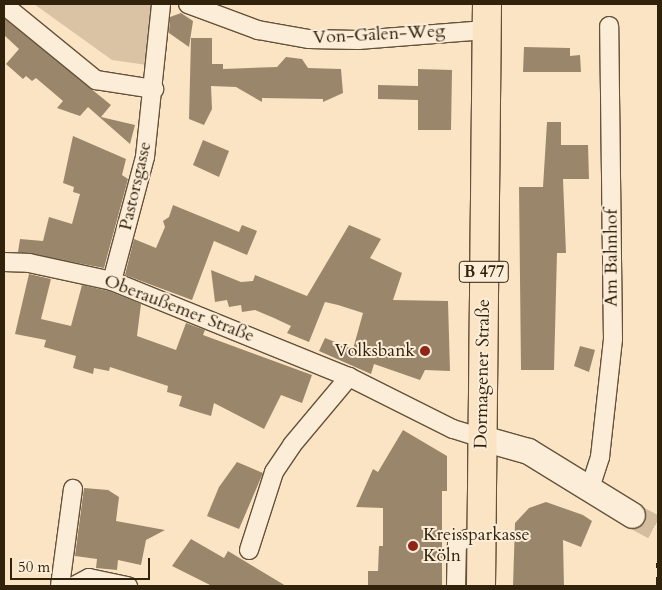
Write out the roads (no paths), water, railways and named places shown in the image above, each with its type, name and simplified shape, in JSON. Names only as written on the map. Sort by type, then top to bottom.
[{"type":"main road","name":"Dormagener Straße","points":[[481,586],[480,535],[487,17]]},
{"type":"main road","name":"Oberaußemer Straße","points":[[482,438],[528,450],[632,515]]},
{"type":"street","name":"Pastorsgasse","points":[[112,281],[145,156],[154,89],[161,4]]},
{"type":"street","name":"Von-Galen-Weg","points":[[188,4],[258,30],[309,39],[358,40],[487,17]]},
{"type":"street","points":[[4,6],[96,80],[154,89]]},
{"type":"street","name":"Am Bahnhof","points":[[590,488],[600,457],[612,339],[610,26]]},
{"type":"street","name":"Oberaußemer Straße","points":[[4,262],[23,263],[112,281],[349,377],[453,429],[482,438]]},
{"type":"street","points":[[249,550],[274,472],[292,445],[349,377]]},
{"type":"street","points":[[60,586],[73,489]]},
{"type":"street","points":[[456,586],[457,542],[480,535]]},
{"type":"street","points":[[74,586],[89,578],[128,586]]},
{"type":"tunnel","points":[[632,515],[658,529]]},
{"type":"railway","points":[[658,563],[658,586]]},
{"type":"place","name":"Volksbank","points":[[425,351]]},
{"type":"place","name":"Kreissparkasse Köln","points":[[413,546]]}]
